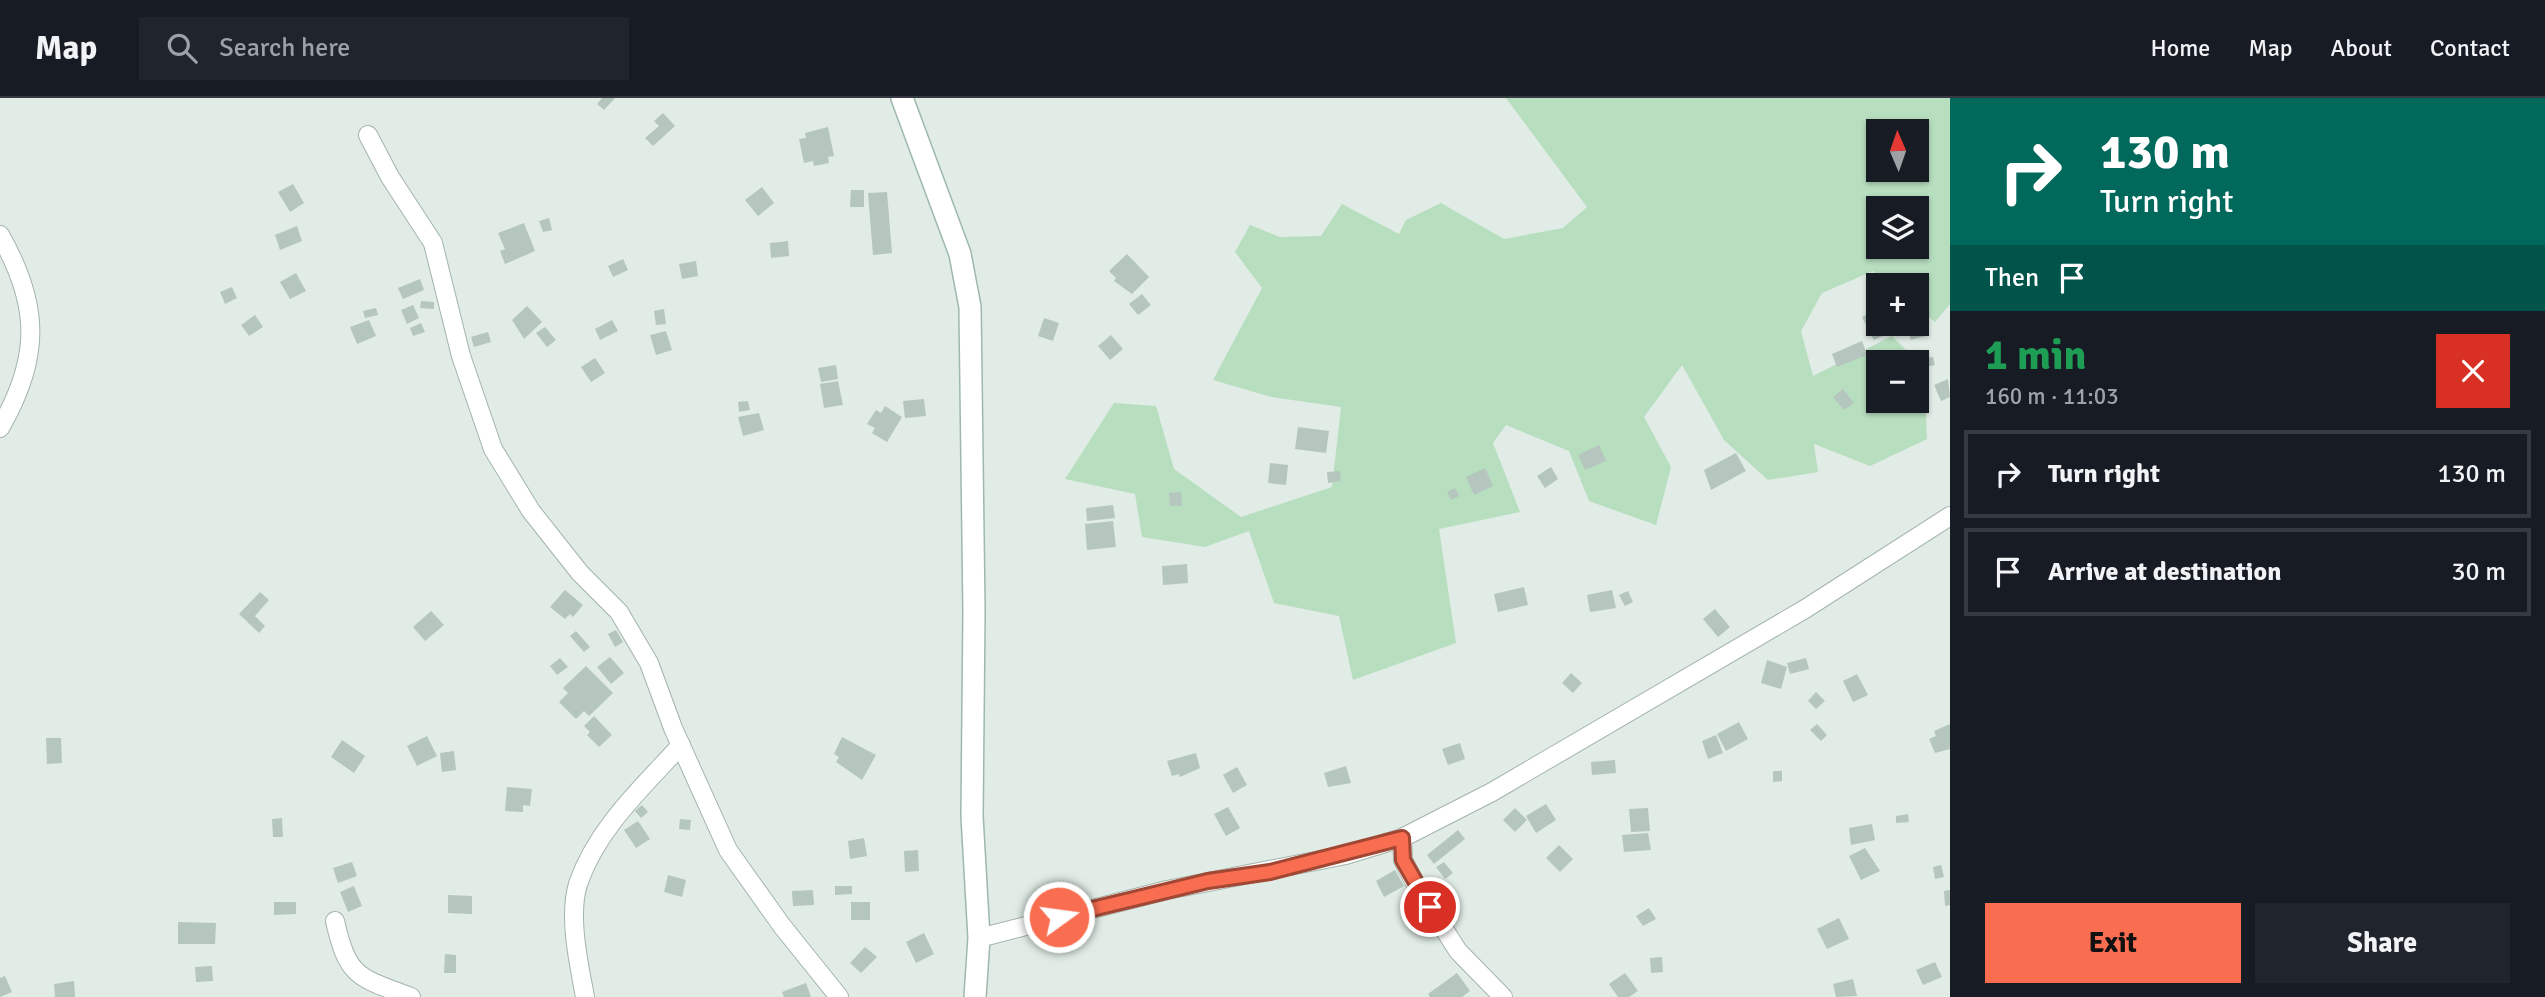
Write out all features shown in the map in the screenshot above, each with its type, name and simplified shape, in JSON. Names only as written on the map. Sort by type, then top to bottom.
[{"type":"street","points":[[902,98],[960,254],[970,307],[974,612],[972,816],[979,937],[975,997]]},
{"type":"street","points":[[368,135],[390,177],[433,243],[461,356],[493,449],[531,511],[580,573],[619,612],[649,663],[681,745],[728,850],[782,926],[839,997]]},
{"type":"street","points":[[0,235],[20,270],[31,311],[30,349],[19,392],[0,428]]},
{"type":"street","points":[[979,937],[1181,887],[1270,872],[1346,855],[1402,838],[1492,792],[1805,609],[1950,516]]},
{"type":"street","points":[[585,997],[575,942],[578,885],[606,828],[681,745]]},
{"type":"street","points":[[1402,838],[1403,860],[1416,885],[1458,951],[1503,997]]},
{"type":"street","points":[[335,921],[342,950],[352,970],[411,997]]},
{"type":"green space","points":[[1506,98],[1950,98],[1950,304],[1935,322],[1929,317],[1929,273],[1873,271],[1822,293],[1801,331],[1813,376],[1892,336],[1906,350],[1866,350],[1866,413],[1926,413],[1927,439],[1870,466],[1814,444],[1818,472],[1768,480],[1724,440],[1682,365],[1644,417],[1671,467],[1656,525],[1589,501],[1569,451],[1506,425],[1493,443],[1520,512],[1439,529],[1456,643],[1353,680],[1339,616],[1274,603],[1249,531],[1205,547],[1142,537],[1135,494],[1065,479],[1114,403],[1156,406],[1174,469],[1241,517],[1332,487],[1341,407],[1271,397],[1213,380],[1262,288],[1235,252],[1250,225],[1280,237],[1321,236],[1342,204],[1399,234],[1406,220],[1441,203],[1504,239],[1563,228],[1587,207]]},
{"type":"building","points":[[602,98],[615,98],[604,110],[597,104]]},
{"type":"building","points":[[663,113],[675,126],[653,146],[645,138],[659,126],[654,121]]},
{"type":"building","points":[[828,127],[834,156],[828,157],[829,163],[814,166],[813,161],[804,163],[799,139],[806,138],[805,133]]},
{"type":"building","points":[[293,184],[304,203],[290,212],[278,192]]},
{"type":"building","points":[[762,187],[774,203],[758,216],[745,200]]},
{"type":"building","points":[[851,190],[864,190],[864,207],[850,207]]},
{"type":"building","points":[[887,192],[892,253],[873,255],[868,193]]},
{"type":"building","points":[[549,218],[552,230],[543,232],[539,221]]},
{"type":"building","points":[[524,223],[535,251],[505,264],[500,251],[505,249],[498,233]]},
{"type":"building","points":[[297,226],[302,241],[280,250],[275,235]]},
{"type":"building","points":[[788,241],[789,256],[771,258],[770,243]]},
{"type":"building","points":[[1127,254],[1149,277],[1132,294],[1114,281],[1116,278],[1109,271]]},
{"type":"building","points":[[623,259],[628,270],[613,277],[608,266]]},
{"type":"building","points":[[696,261],[698,276],[682,279],[679,264]]},
{"type":"building","points":[[296,273],[306,291],[290,299],[280,282]]},
{"type":"building","points":[[420,279],[424,290],[403,299],[398,288]]},
{"type":"building","points":[[232,287],[237,298],[225,304],[220,292]]},
{"type":"building","points":[[1142,294],[1151,305],[1138,315],[1129,304]]},
{"type":"building","points":[[421,301],[434,302],[434,309],[420,308]]},
{"type":"building","points":[[413,305],[419,318],[407,324],[401,310]]},
{"type":"building","points":[[527,306],[542,322],[524,339],[512,320]]},
{"type":"building","points":[[376,308],[378,315],[365,318],[363,311]]},
{"type":"building","points":[[664,309],[666,324],[656,325],[654,311]]},
{"type":"building","points":[[255,315],[263,327],[249,336],[241,325]]},
{"type":"building","points":[[1044,318],[1059,323],[1053,341],[1038,336]]},
{"type":"building","points":[[369,320],[376,336],[357,344],[350,327]]},
{"type":"building","points":[[612,320],[618,331],[600,340],[595,329]]},
{"type":"building","points":[[421,323],[425,332],[413,336],[410,328]]},
{"type":"building","points":[[545,327],[556,340],[547,347],[536,333]]},
{"type":"building","points":[[666,331],[672,350],[656,355],[650,335]]},
{"type":"building","points":[[488,332],[491,342],[474,347],[471,337]]},
{"type":"building","points":[[1111,335],[1123,349],[1110,360],[1098,346]]},
{"type":"building","points":[[1910,336],[1925,336],[1911,340]]},
{"type":"building","points":[[1862,341],[1866,352],[1866,355],[1837,367],[1832,354]]},
{"type":"building","points":[[1933,357],[1935,365],[1929,366],[1929,358]]},
{"type":"building","points":[[595,358],[605,373],[591,382],[581,367]]},
{"type":"building","points":[[836,365],[838,379],[821,382],[818,368]]},
{"type":"building","points":[[1948,379],[1950,397],[1941,401],[1934,385]]},
{"type":"building","points":[[838,381],[843,405],[824,408],[820,384]]},
{"type":"building","points":[[1843,389],[1854,403],[1844,410],[1833,397]]},
{"type":"building","points":[[924,399],[926,416],[905,418],[903,401]]},
{"type":"building","points":[[748,401],[750,410],[739,412],[738,402]]},
{"type":"building","points":[[885,406],[902,417],[887,442],[872,433],[875,428],[867,424],[876,410],[881,413]]},
{"type":"building","points":[[759,413],[764,430],[743,436],[738,417]]},
{"type":"building","points":[[1298,427],[1329,431],[1326,453],[1295,449]]},
{"type":"building","points":[[1599,445],[1606,461],[1585,470],[1578,455]]},
{"type":"building","points":[[1736,453],[1746,471],[1711,490],[1704,470]]},
{"type":"building","points":[[1270,463],[1288,465],[1286,485],[1268,483]]},
{"type":"building","points":[[1551,467],[1558,479],[1545,488],[1537,476]]},
{"type":"building","points":[[1485,468],[1493,486],[1474,495],[1466,477]]},
{"type":"building","points":[[1340,471],[1341,481],[1328,483],[1327,472]]},
{"type":"building","points":[[1455,488],[1459,496],[1451,500],[1447,492]]},
{"type":"building","points":[[1181,492],[1182,506],[1170,506],[1169,493]]},
{"type":"building","points":[[1113,505],[1115,518],[1087,521],[1086,508]]},
{"type":"building","points":[[1113,521],[1116,547],[1087,550],[1085,524]]},
{"type":"building","points":[[1187,564],[1188,583],[1163,585],[1162,566]]},
{"type":"building","points":[[1524,587],[1528,605],[1498,612],[1494,594]]},
{"type":"building","points":[[565,590],[583,605],[573,617],[570,614],[565,619],[550,607]]},
{"type":"building","points":[[1612,590],[1616,608],[1590,612],[1587,595]]},
{"type":"building","points":[[1628,591],[1633,602],[1625,606],[1619,595]]},
{"type":"building","points":[[260,592],[269,600],[255,616],[265,626],[259,633],[239,614]]},
{"type":"building","points":[[1715,609],[1730,627],[1718,637],[1703,619]]},
{"type":"building","points":[[431,611],[444,625],[425,641],[413,627]]},
{"type":"building","points":[[616,630],[623,642],[615,647],[608,634]]},
{"type":"building","points":[[576,631],[590,647],[584,652],[570,636]]},
{"type":"building","points":[[610,657],[624,673],[611,684],[597,667]]},
{"type":"building","points":[[560,658],[568,667],[557,675],[550,666]]},
{"type":"building","points":[[1806,658],[1809,669],[1790,674],[1787,663]]},
{"type":"building","points":[[1767,660],[1787,667],[1781,689],[1761,683]]},
{"type":"building","points":[[586,666],[613,693],[589,716],[584,711],[576,719],[559,702],[568,693],[563,688]]},
{"type":"building","points":[[1571,673],[1582,683],[1573,693],[1562,683]]},
{"type":"building","points":[[1857,674],[1868,695],[1853,702],[1843,681]]},
{"type":"building","points":[[1816,692],[1825,701],[1816,709],[1808,701]]},
{"type":"building","points":[[594,716],[612,735],[599,747],[587,735],[590,732],[584,726]]},
{"type":"building","points":[[1739,722],[1748,739],[1726,751],[1717,734]]},
{"type":"building","points":[[1817,724],[1827,735],[1821,741],[1810,730]]},
{"type":"building","points":[[1950,724],[1950,749],[1935,753],[1929,739],[1936,736],[1934,731]]},
{"type":"building","points":[[1716,735],[1723,753],[1708,759],[1702,741]]},
{"type":"building","points":[[427,736],[437,756],[417,766],[407,746]]},
{"type":"building","points":[[842,737],[876,755],[862,780],[836,762],[839,757],[834,754]]},
{"type":"building","points":[[46,738],[61,738],[62,763],[47,764]]},
{"type":"building","points":[[342,740],[365,756],[354,773],[331,757]]},
{"type":"building","points":[[1460,743],[1465,759],[1448,765],[1442,749]]},
{"type":"building","points":[[454,751],[456,770],[442,772],[440,753]]},
{"type":"building","points":[[1196,753],[1200,768],[1180,777],[1179,774],[1172,776],[1167,761]]},
{"type":"building","points":[[1615,760],[1616,773],[1592,775],[1591,762]]},
{"type":"building","points":[[1346,766],[1351,783],[1328,787],[1324,773]]},
{"type":"building","points":[[1237,767],[1247,785],[1233,793],[1223,775]]},
{"type":"building","points":[[1773,771],[1782,771],[1782,781],[1773,782]]},
{"type":"building","points":[[507,787],[532,789],[530,806],[523,805],[523,812],[505,811]]},
{"type":"building","points":[[1546,804],[1556,820],[1536,833],[1526,816]]},
{"type":"building","points":[[642,805],[648,812],[641,818],[635,811]]},
{"type":"building","points":[[1228,807],[1240,828],[1226,836],[1214,814]]},
{"type":"building","points":[[1515,808],[1527,820],[1515,832],[1503,820]]},
{"type":"building","points":[[1648,808],[1650,831],[1631,832],[1629,809]]},
{"type":"building","points":[[1908,814],[1909,822],[1896,823],[1896,816]]},
{"type":"building","points":[[282,818],[283,837],[273,837],[272,819]]},
{"type":"building","points":[[680,819],[691,820],[690,830],[679,829]]},
{"type":"building","points":[[638,821],[650,839],[636,848],[624,830]]},
{"type":"building","points":[[1872,824],[1875,840],[1851,845],[1849,828]]},
{"type":"building","points":[[1458,830],[1465,839],[1434,864],[1427,855]]},
{"type":"building","points":[[1648,833],[1651,850],[1624,852],[1622,835]]},
{"type":"building","points":[[864,838],[867,856],[850,859],[848,841]]},
{"type":"building","points":[[1559,845],[1573,859],[1560,872],[1546,858]]},
{"type":"building","points":[[1865,848],[1880,871],[1861,880],[1849,856]]},
{"type":"building","points":[[918,850],[919,871],[905,872],[904,851]]},
{"type":"building","points":[[352,862],[357,876],[338,883],[333,868]]},
{"type":"building","points":[[1444,862],[1453,873],[1445,879],[1436,867]]},
{"type":"building","points":[[1941,865],[1944,877],[1935,879],[1933,867]]},
{"type":"building","points":[[1395,870],[1404,886],[1384,897],[1376,881]]},
{"type":"building","points":[[668,875],[686,880],[682,897],[664,892]]},
{"type":"building","points":[[354,886],[362,906],[348,912],[340,892]]},
{"type":"building","points":[[835,886],[852,886],[852,894],[835,895]]},
{"type":"building","points":[[813,890],[814,905],[793,906],[792,891]]},
{"type":"building","points":[[1950,890],[1950,905],[1945,906],[1944,891]]},
{"type":"building","points":[[448,895],[472,896],[472,914],[448,913]]},
{"type":"building","points":[[1414,897],[1422,908],[1415,913],[1407,902]]},
{"type":"building","points":[[274,902],[296,902],[296,914],[274,915]]},
{"type":"building","points":[[851,902],[870,902],[870,920],[851,920]]},
{"type":"building","points":[[1649,908],[1656,919],[1643,926],[1636,916]]},
{"type":"building","points":[[1839,918],[1849,939],[1827,949],[1817,929]]},
{"type":"building","points":[[178,922],[216,923],[215,944],[178,944]]},
{"type":"building","points":[[924,933],[934,954],[916,963],[906,942]]},
{"type":"building","points":[[865,947],[877,957],[861,973],[850,963]]},
{"type":"building","points":[[445,954],[456,955],[456,973],[444,973]]},
{"type":"building","points":[[1662,957],[1663,972],[1651,973],[1650,958]]},
{"type":"building","points":[[1935,962],[1942,977],[1923,985],[1916,970]]},
{"type":"building","points":[[212,966],[213,981],[196,982],[195,967]]},
{"type":"building","points":[[1457,973],[1470,991],[1462,997],[1430,997],[1428,994]]},
{"type":"building","points":[[1625,973],[1638,991],[1629,997],[1618,997],[1609,984]]},
{"type":"building","points":[[5,976],[12,992],[0,997],[0,978]]},
{"type":"building","points":[[1853,979],[1857,996],[1836,997],[1833,984]]},
{"type":"building","points":[[74,981],[75,997],[55,997],[54,984]]},
{"type":"building","points":[[806,983],[811,997],[784,997],[782,992]]},
{"type":"route","points":[[1059,917],[1208,881],[1270,872],[1346,855],[1402,838],[1403,860],[1430,907]]}]
